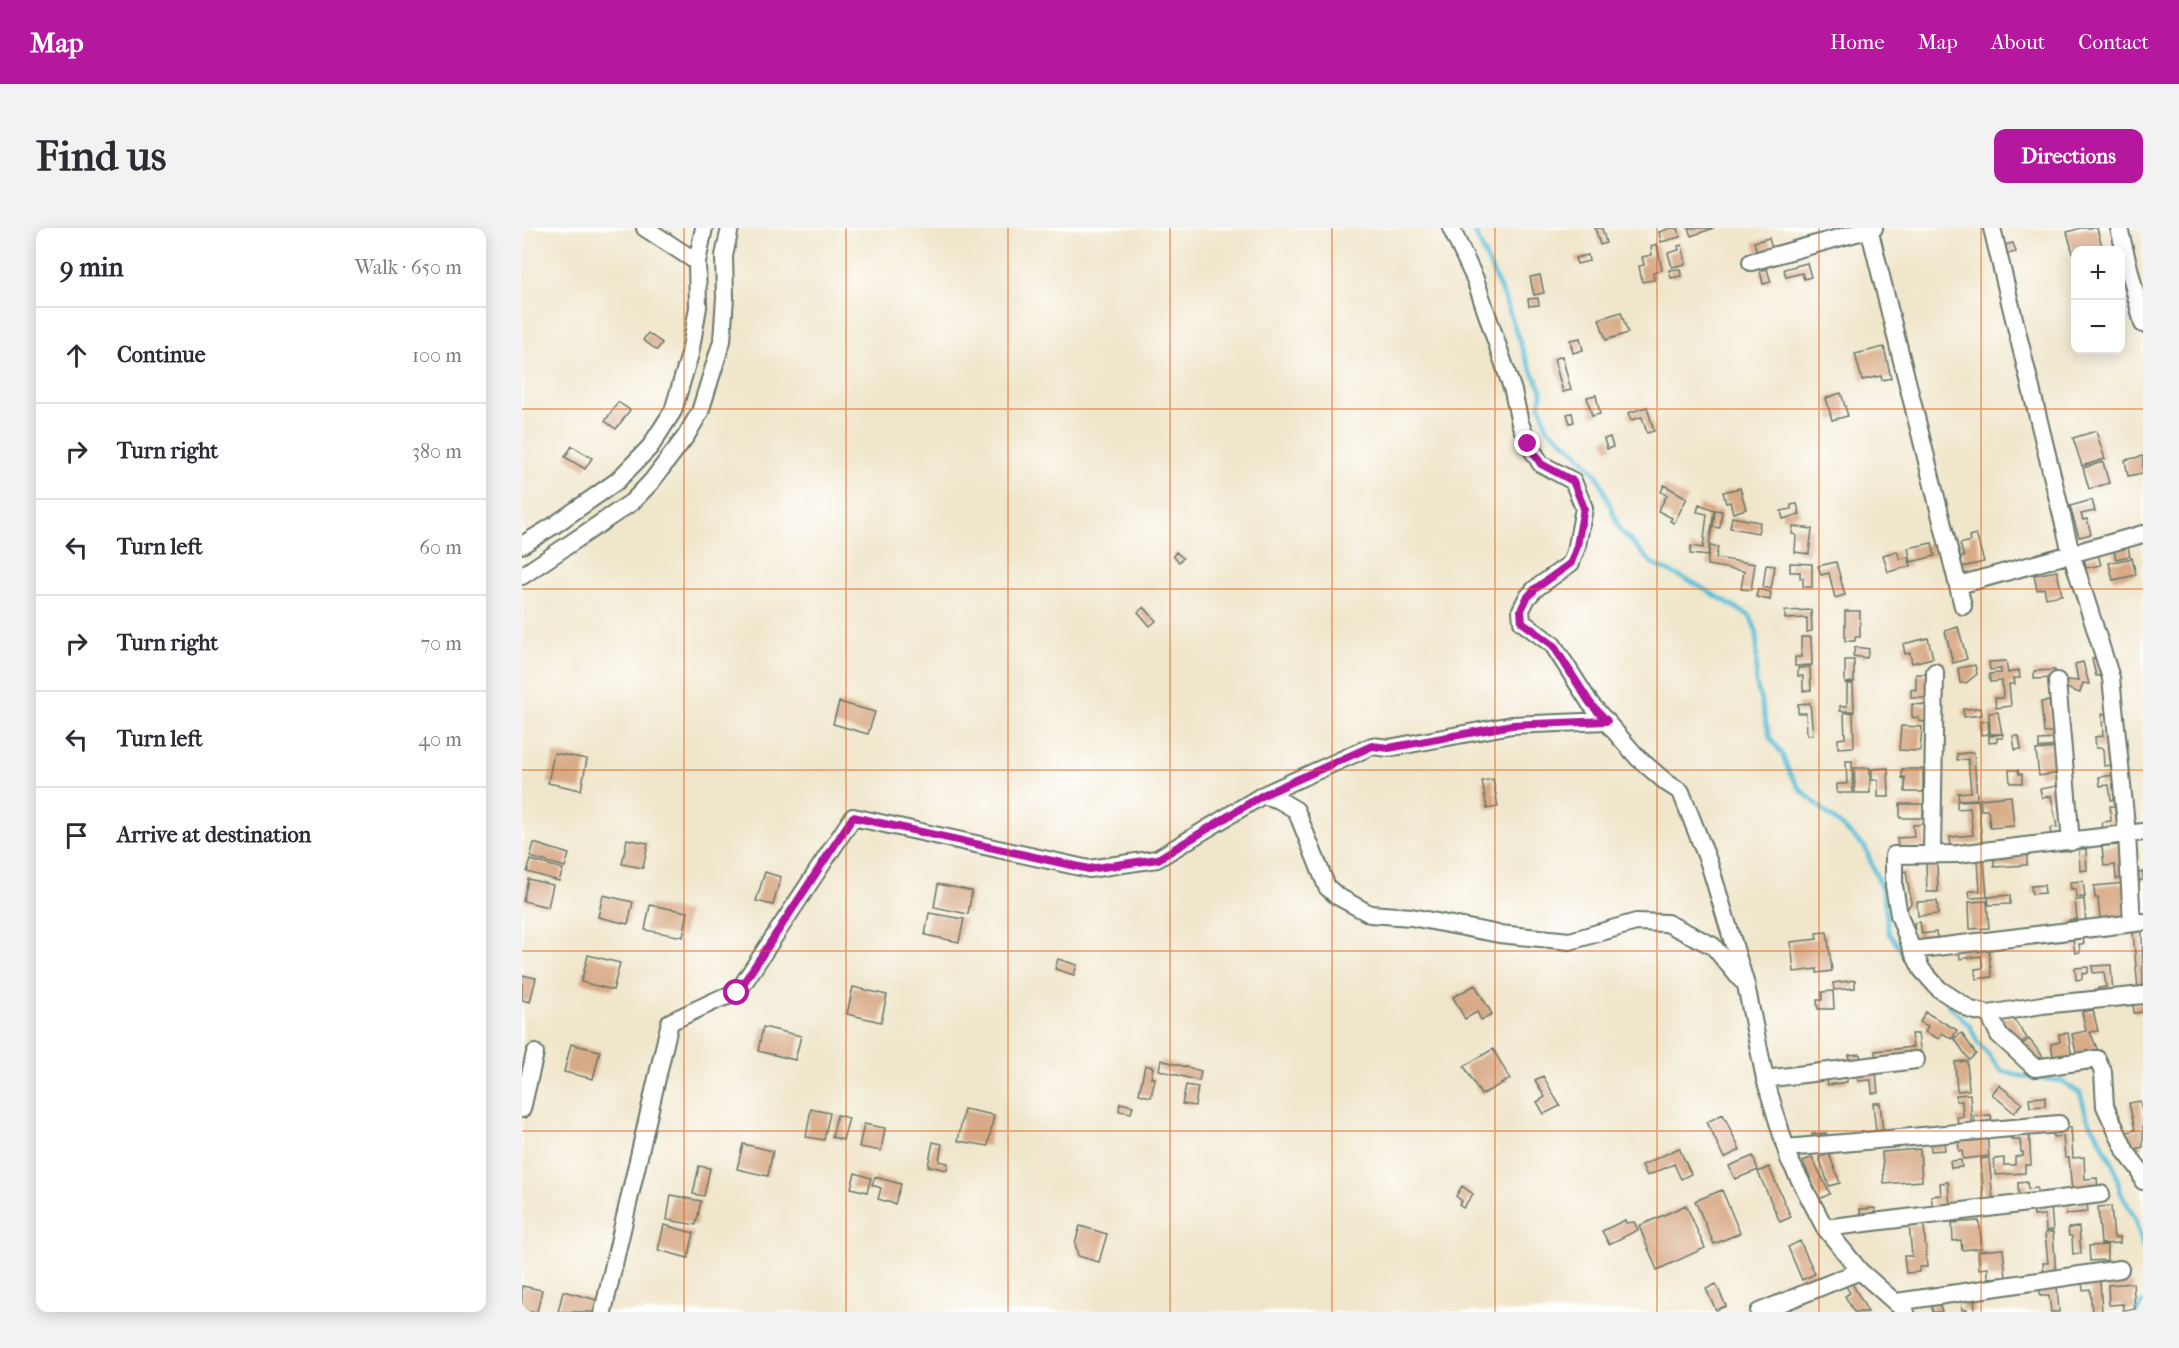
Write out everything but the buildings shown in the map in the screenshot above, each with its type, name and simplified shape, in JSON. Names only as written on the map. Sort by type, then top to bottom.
[{"type":"street","points":[[645,228],[697,262]]},
{"type":"street","points":[[522,545],[617,481],[650,447],[674,411],[690,354],[698,307],[697,262],[704,228]]},
{"type":"street","points":[[522,576],[632,502],[651,482],[686,436],[700,412],[722,341],[725,297],[724,256],[730,228]]},
{"type":"street","points":[[1451,228],[1475,279],[1513,391],[1520,423],[1528,444],[1541,464],[1573,481],[1584,508],[1577,546],[1571,563],[1535,589],[1527,598],[1521,610],[1522,622],[1553,645],[1590,703],[1638,758],[1681,792],[1708,863],[1746,985],[1765,1079],[1789,1159],[1825,1228],[1860,1270],[1902,1307],[2120,1269]]},
{"type":"street","points":[[1751,262],[1871,228],[1963,606]]},
{"type":"street","points":[[1912,950],[2138,923],[2135,833],[2111,678],[2071,553],[1992,228]]},
{"type":"street","points":[[2119,228],[2143,324]]},
{"type":"street","points":[[1959,585],[2143,534]]},
{"type":"street","points":[[1932,854],[1935,672]]},
{"type":"street","points":[[2056,681],[2071,842]]},
{"type":"street","points":[[603,1312],[670,1022],[737,993],[853,817],[1089,869],[1158,859],[1263,795],[1372,746],[1389,748],[1512,725],[1607,721]]},
{"type":"street","points":[[1263,795],[1279,800],[1296,810],[1327,887],[1337,896],[1370,914],[1411,916],[1499,934],[1570,941],[1636,922],[1667,923],[1713,946],[1746,985]]},
{"type":"street","points":[[2135,833],[1958,854],[1894,855],[1894,886],[1899,915],[1922,970],[1939,989],[1971,1010],[1989,1014],[2042,1005],[2143,995]]},
{"type":"street","points":[[1989,1014],[1999,1035],[2035,1068],[2097,1059],[2103,1072],[2105,1106],[2126,1152],[2142,1174]]},
{"type":"street","points":[[522,1109],[536,1053]]},
{"type":"street","points":[[1765,1079],[1916,1060]]},
{"type":"street","points":[[1786,1148],[2059,1124]]},
{"type":"street","points":[[1825,1228],[2101,1194]]},
{"type":"street","points":[[1759,1312],[1782,1307],[1860,1270]]},
{"type":"waterway","points":[[1473,228],[1505,300],[1526,359],[1542,390],[1540,405],[1547,428],[1577,452],[1599,478],[1620,530],[1654,565],[1692,582],[1750,616],[1757,633],[1756,682],[1770,738],[1782,754],[1790,774],[1801,790],[1865,847],[1883,893],[1889,934],[1909,960]]},
{"type":"waterway","points":[[1948,1004],[1970,1026],[1978,1043],[2002,1071],[2025,1077],[2061,1081],[2080,1093],[2087,1117],[2115,1169],[2120,1191],[2136,1220],[2143,1248]]},
{"type":"waterway","points":[[2137,1312],[2143,1302]]},
{"type":"route","points":[[737,993],[853,817],[1089,869],[1158,859],[1263,795],[1372,746],[1389,748],[1512,725],[1607,721],[1590,703],[1553,645],[1522,622],[1521,610],[1527,598],[1535,589],[1571,563],[1577,546],[1584,508],[1573,481],[1541,464],[1528,444]]}]
